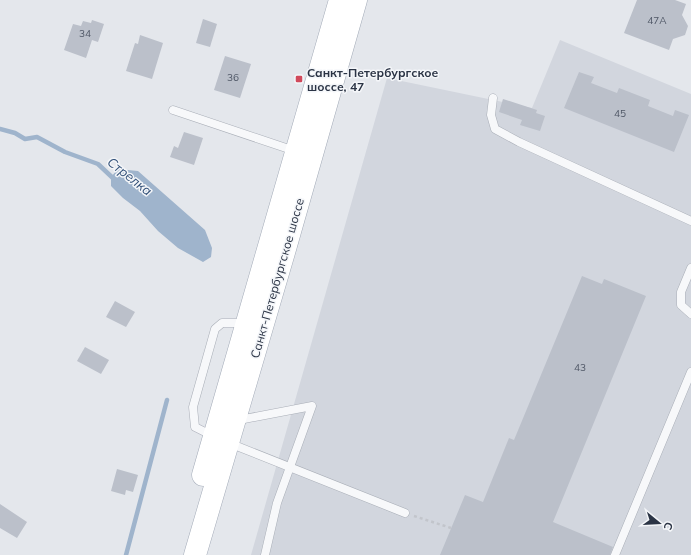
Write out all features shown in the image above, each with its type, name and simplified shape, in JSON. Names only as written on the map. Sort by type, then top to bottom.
[{"type":"main road","name":"Санкт-Петербургское шоссе","points":[[195,555],[247,324],[340,0]]},
{"type":"main road","name":"Санкт-Петербургское шоссе","points":[[180,555],[221,439],[236,417],[356,0]]},
{"type":"lane","points":[[493,98],[491,115],[495,129],[526,145],[691,221]]},
{"type":"lane","points":[[173,110],[296,152]]},
{"type":"lane","points":[[691,268],[681,292],[681,305],[691,314]]},
{"type":"lane","points":[[247,324],[222,324],[215,329],[193,407],[195,427],[221,439],[404,512]]},
{"type":"lane","points":[[615,555],[691,372]]},
{"type":"lane","points":[[236,417],[244,419],[312,406],[289,466],[277,503],[265,555]]},
{"type":"path","points":[[418,517],[452,528]]},
{"type":"shaded area","points":[[560,40],[691,94],[691,555],[251,555],[387,78],[532,108]]},
{"type":"water","points":[[118,169],[138,171],[205,230],[212,248],[211,257],[203,262],[178,248],[158,231],[140,211],[123,198],[111,186],[111,177]]},
{"type":"building","points":[[637,0],[675,0],[686,4],[682,15],[688,26],[685,35],[673,39],[669,50],[624,33]]},
{"type":"building","points":[[203,19],[217,24],[210,47],[196,43]]},
{"type":"building","points":[[92,20],[104,24],[98,42],[92,40],[86,58],[64,50],[73,24],[81,26],[83,21],[91,23]]},
{"type":"building","points":[[140,35],[163,43],[152,79],[126,71],[135,43],[138,44]]},
{"type":"building","points":[[225,56],[251,64],[240,98],[214,90]]},
{"type":"building","points":[[579,72],[594,77],[591,83],[617,93],[619,88],[650,100],[648,106],[673,116],[675,110],[689,115],[674,152],[564,108]]},
{"type":"building","points":[[503,99],[537,110],[536,113],[545,116],[540,131],[520,125],[522,120],[499,112]]},
{"type":"building","points":[[184,132],[203,138],[194,165],[170,157],[174,146],[178,148]]},
{"type":"building","points":[[582,276],[602,284],[604,279],[646,296],[553,522],[613,547],[610,555],[440,555],[465,495],[483,502],[509,438],[514,440]]},
{"type":"building","points":[[115,301],[135,312],[126,327],[106,317]]},
{"type":"building","points":[[85,347],[109,360],[101,374],[77,361]]},
{"type":"building","points":[[117,469],[138,475],[133,492],[126,490],[125,495],[111,491]]},
{"type":"building","points":[[0,504],[27,522],[17,538],[0,528]]},
{"type":"waterway","name":"Стрелка","points":[[0,129],[15,133],[25,139],[37,137],[65,152],[98,164],[116,181]]},
{"type":"waterway","points":[[126,555],[167,400]]},
{"type":"place","name":"Санкт-Петербургское шоссе, 47","points":[[299,79]]}]
